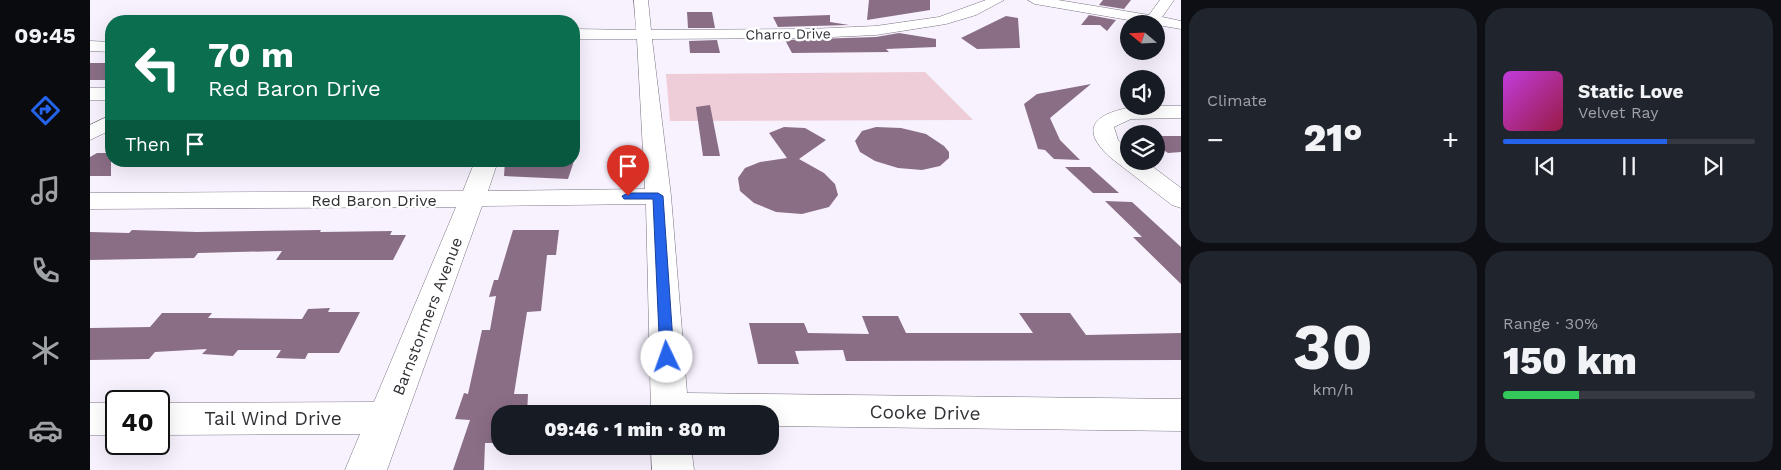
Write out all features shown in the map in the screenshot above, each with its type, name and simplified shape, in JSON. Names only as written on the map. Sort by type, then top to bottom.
[{"type":"street","points":[[641,0],[642,35],[658,196],[669,405]]},
{"type":"street","name":"Charro Drive","points":[[580,34],[843,33],[895,28],[951,17],[982,8],[997,0]]},
{"type":"street","points":[[1035,0],[1120,15]]},
{"type":"street","points":[[1156,15],[1167,0]]},
{"type":"street","points":[[1165,23],[1181,25]]},
{"type":"street","points":[[90,46],[105,47]]},
{"type":"street","points":[[90,94],[105,94]]},
{"type":"street","points":[[1120,154],[1111,148],[1103,134],[1104,124],[1114,117],[1132,112],[1181,112]]},
{"type":"street","points":[[90,134],[105,125]]},
{"type":"street","name":"Barnstormers Avenue","points":[[366,470],[485,167]]},
{"type":"street","points":[[1141,170],[1181,200]]},
{"type":"street","name":"Red Baron Drive","points":[[90,202],[472,200],[658,196]]},
{"type":"street","name":"Cooke Drive","points":[[779,421],[1181,415]]},
{"type":"street","name":"Tail Wind Drive","points":[[170,419],[386,418]]},
{"type":"street","points":[[90,419],[105,419]]},
{"type":"street","points":[[671,455],[672,470]]},
{"type":"shaded area","points":[[925,72],[973,120],[670,121],[666,74]]},
{"type":"building","points":[[869,0],[930,0],[930,10],[867,20]]},
{"type":"building","points":[[1103,0],[1131,0],[1124,9],[1099,5]]},
{"type":"building","points":[[687,12],[712,12],[715,28],[688,28]]},
{"type":"building","points":[[830,15],[830,22],[849,25],[778,27],[773,17]]},
{"type":"building","points":[[1089,15],[1116,20],[1107,31],[1100,25],[1081,25]]},
{"type":"building","points":[[1006,16],[1018,18],[1020,48],[977,49],[961,38]]},
{"type":"building","points":[[899,33],[936,39],[936,47],[886,49],[889,52],[792,53],[785,40],[876,37]]},
{"type":"building","points":[[717,40],[720,53],[690,53],[689,41]]},
{"type":"building","points":[[90,63],[105,63],[105,80],[90,80]]},
{"type":"building","points":[[1091,84],[1050,118],[1060,140],[1080,160],[1054,159],[1045,150],[1038,149],[1024,104],[1037,94]]},
{"type":"building","points":[[710,105],[720,156],[703,156],[696,107]]},
{"type":"building","points":[[784,127],[805,128],[826,140],[799,159],[824,173],[835,184],[838,195],[829,207],[802,214],[776,212],[754,203],[740,191],[738,178],[745,168],[760,162],[787,158],[769,133]]},
{"type":"building","points":[[876,127],[901,128],[926,134],[944,146],[949,152],[949,158],[940,166],[922,170],[898,168],[875,161],[860,152],[855,141],[862,131]]},
{"type":"building","points":[[1165,136],[1181,136],[1181,152],[1168,153],[1165,151]]},
{"type":"building","points":[[97,153],[105,153],[105,167],[111,167],[111,176],[90,176],[90,157]]},
{"type":"building","points":[[505,167],[572,167],[568,179],[504,176]]},
{"type":"building","points":[[1065,167],[1090,167],[1119,193],[1093,193]]},
{"type":"building","points":[[1105,201],[1132,202],[1181,247],[1181,284],[1133,237],[1142,237]]},
{"type":"building","points":[[132,230],[197,232],[392,231],[390,235],[406,235],[393,260],[276,260],[282,251],[198,253],[194,258],[90,260],[90,232],[129,233]]},
{"type":"building","points":[[513,230],[559,230],[556,255],[547,255],[541,311],[527,312],[514,394],[528,394],[527,405],[491,405],[491,443],[485,443],[484,470],[453,470],[470,420],[455,419],[464,393],[468,394],[482,330],[490,330],[496,296],[489,297],[494,280],[498,280]]},
{"type":"building","points":[[330,308],[328,312],[360,312],[339,353],[308,353],[305,359],[276,358],[281,350],[238,350],[233,356],[202,354],[207,349],[155,352],[149,359],[90,360],[90,328],[150,327],[162,313],[212,313],[208,318],[302,319],[308,309]]},
{"type":"building","points":[[1019,313],[1070,313],[1086,335],[1181,333],[1181,360],[846,361],[843,350],[795,351],[799,364],[758,364],[749,323],[804,323],[808,333],[869,334],[862,316],[898,316],[906,333],[1033,333]]},
{"type":"route","points":[[628,196],[658,196],[667,357]]}]
